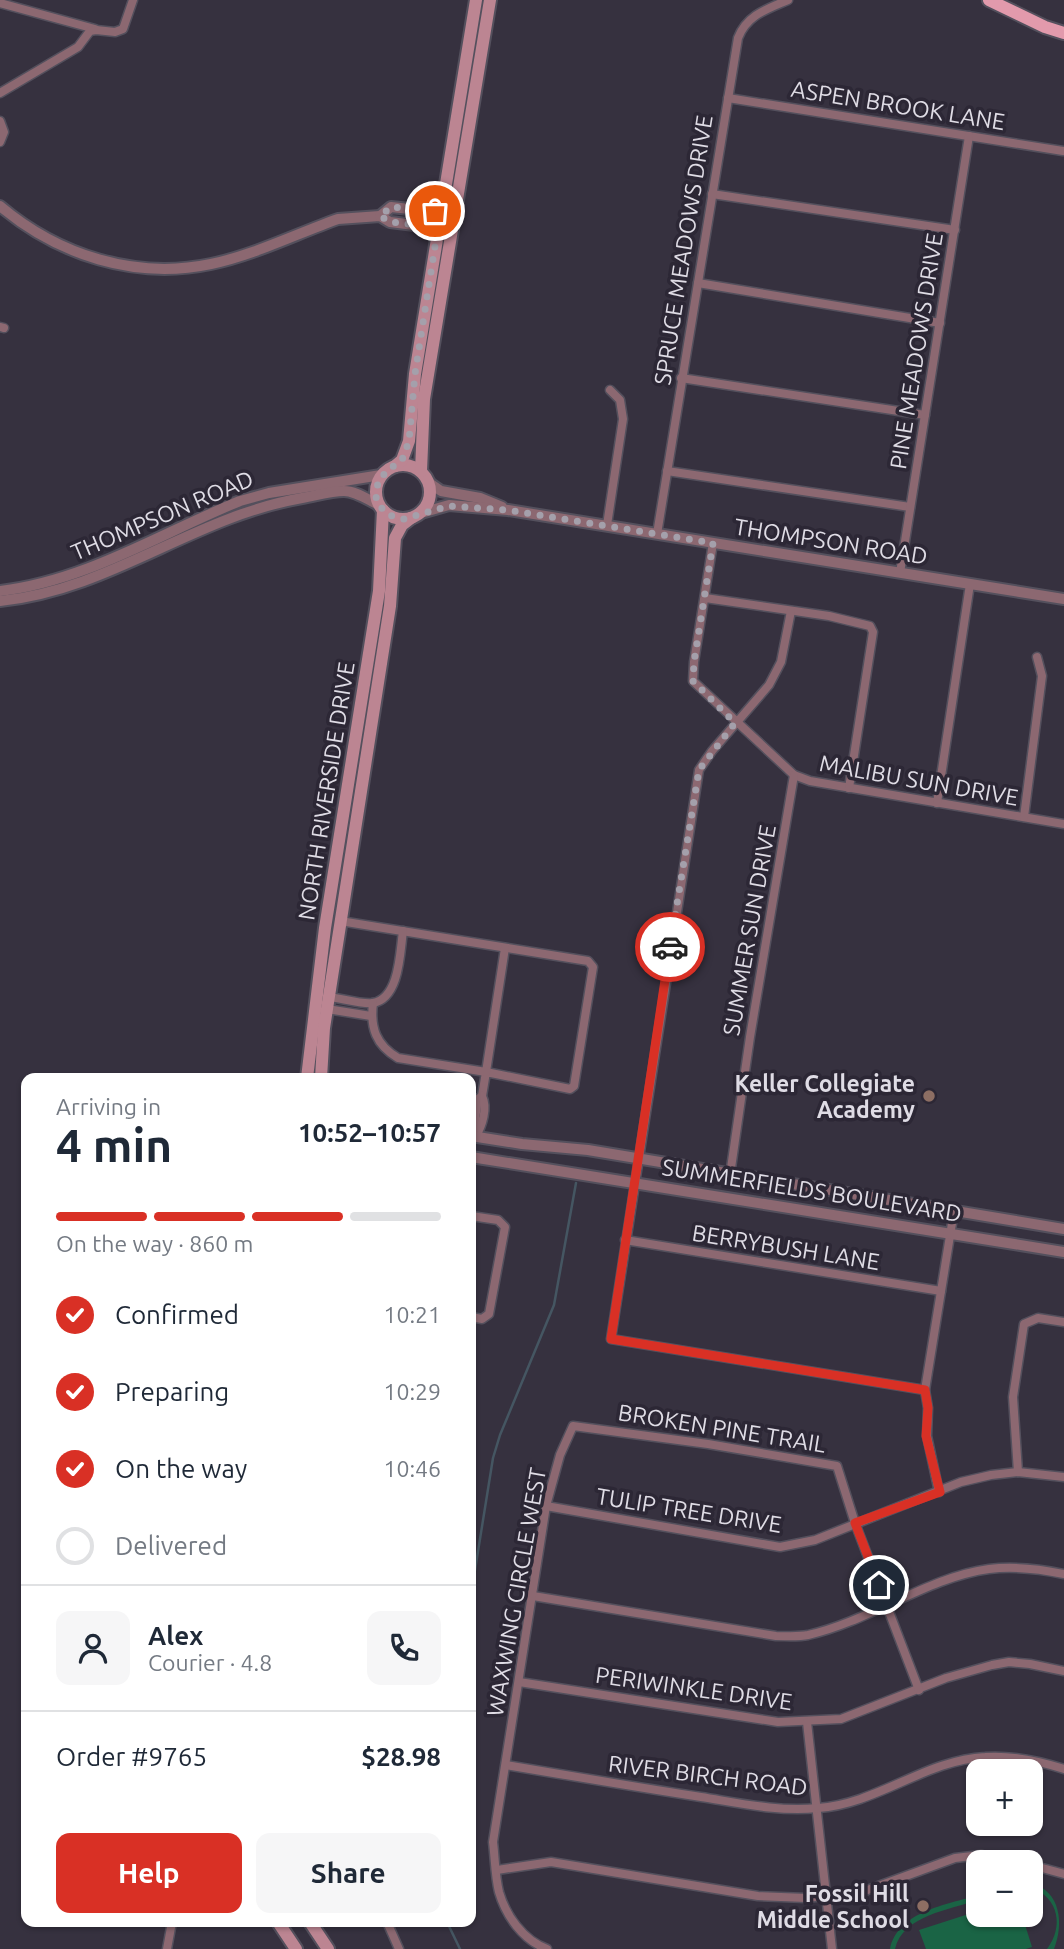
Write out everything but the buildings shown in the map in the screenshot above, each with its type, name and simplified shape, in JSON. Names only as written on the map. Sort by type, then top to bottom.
[{"type":"main road","points":[[382,475],[402,460],[409,441],[415,374],[475,0]]},
{"type":"main road","name":"NORTH RIVERSIDE DRIVE","points":[[308,1073],[320,968],[392,593],[395,538],[402,525],[416,515],[429,499],[424,477],[424,399],[490,0]]},
{"type":"main road","points":[[989,0],[1045,27],[1064,33]]},
{"type":"main road","points":[[395,466],[409,466],[424,477]]},
{"type":"main road","name":"NORTH RIVERSIDE DRIVE","points":[[321,1073],[379,591],[381,507],[376,486],[382,475]]},
{"type":"main road","points":[[381,507],[396,518],[416,515]]},
{"type":"main road","points":[[281,1927],[296,1949]]},
{"type":"main road","points":[[313,1927],[328,1949]]},
{"type":"street","points":[[0,3],[115,32],[123,29],[133,0]]},
{"type":"street","name":"SPRUCE MEADOWS DRIVE","points":[[657,534],[736,48],[742,29],[758,13],[788,0]]},
{"type":"street","points":[[0,93],[78,47],[90,31],[100,30]]},
{"type":"street","name":"ASPEN BROOK LANE","points":[[728,98],[1063,151]]},
{"type":"street","points":[[0,121],[4,132],[0,142]]},
{"type":"street","name":"PINE MEADOWS DRIVE","points":[[900,573],[969,136]]},
{"type":"street","points":[[712,194],[954,230]]},
{"type":"street","points":[[0,206],[50,241],[84,255],[118,264],[150,268],[191,267],[213,263],[338,219],[380,216],[390,222],[452,230]]},
{"type":"street","points":[[380,216],[391,207],[454,214]]},
{"type":"street","points":[[698,283],[940,323]]},
{"type":"street","points":[[681,378],[925,415]]},
{"type":"street","points":[[607,525],[623,419],[621,400],[610,390]]},
{"type":"street","points":[[667,471],[910,507]]},
{"type":"street","name":"THOMPSON ROAD","points":[[0,601],[51,593],[205,515],[270,498],[382,475]]},
{"type":"street","name":"THOMPSON ROAD","points":[[424,477],[441,491],[480,498],[508,510]]},
{"type":"street","name":"THOMPSON ROAD","points":[[270,498],[344,491],[381,507]]},
{"type":"street","name":"THOMPSON ROAD","points":[[416,515],[449,506],[508,510],[1064,599]]},
{"type":"street","name":"MALIBU SUN DRIVE","points":[[713,543],[693,681],[735,723],[794,775],[810,781],[1064,824]]},
{"type":"street","name":"THOMPSON ROAD","points":[[0,591],[86,576]]},
{"type":"street","points":[[937,803],[971,584]]},
{"type":"street","points":[[705,598],[870,625],[873,632],[849,788]]},
{"type":"street","points":[[791,611],[781,662],[769,685],[699,770],[611,1339],[925,1390]]},
{"type":"street","points":[[1024,817],[1042,676],[1037,657]]},
{"type":"street","name":"SUMMER SUN DRIVE","points":[[730,1175],[794,775]]},
{"type":"street","points":[[340,921],[588,961],[594,972],[577,1078],[570,1089],[398,1058],[387,1052],[378,1042],[371,1016],[373,1003]]},
{"type":"street","points":[[328,1003],[373,1003],[391,989],[396,978],[403,931]]},
{"type":"street","points":[[476,1134],[481,1128],[485,1102],[482,1096],[505,948]]},
{"type":"street","points":[[328,1003],[371,1016]]},
{"type":"street","name":"SUMMERFIELDS BOULEVARD","points":[[476,1137],[588,1150],[1064,1228]]},
{"type":"street","name":"SUMMERFIELDS BOULEVARD","points":[[476,1162],[634,1183],[1064,1252]]},
{"type":"street","points":[[940,1492],[926,1436],[928,1408],[925,1390],[954,1211]]},
{"type":"street","points":[[476,1217],[498,1220],[505,1227],[489,1314],[482,1319],[476,1318]]},
{"type":"street","name":"BERRYBUSH LANE","points":[[625,1240],[941,1291]]},
{"type":"street","points":[[1018,1472],[1013,1397],[1024,1324],[1038,1318],[1064,1322]]},
{"type":"street","name":"WAXWING CIRCLE WEST","points":[[547,1949],[527,1939],[499,1892],[493,1842],[546,1506],[560,1455],[573,1426]]},
{"type":"street","name":"BROKEN PINE TRAIL","points":[[573,1426],[682,1440],[836,1466],[919,1690]]},
{"type":"street","name":"TULIP TREE DRIVE","points":[[546,1506],[780,1547],[845,1530],[855,1523],[961,1482],[1018,1472],[1064,1477]]},
{"type":"street","points":[[533,1596],[776,1636],[805,1636],[928,1588],[988,1569],[1039,1569],[1064,1573]]},
{"type":"street","name":"PERIWINKLE DRIVE","points":[[519,1682],[778,1722],[807,1722],[841,1719],[953,1676],[1009,1662],[1064,1671]]},
{"type":"street","points":[[807,1722],[832,1949]]},
{"type":"street","name":"RIVER BIRCH ROAD","points":[[506,1765],[768,1807],[817,1808],[866,1799],[925,1773],[983,1757],[1042,1762],[1064,1769]]},
{"type":"street","points":[[497,1870],[551,1863],[758,1896],[806,1898],[862,1892],[966,1856]]},
{"type":"street","points":[[1043,1869],[1064,1874]]},
{"type":"street","points":[[167,1949],[171,1927]]},
{"type":"street","points":[[389,1927],[399,1949]]},
{"type":"green space","points":[[1043,1888],[1049,1893],[1058,1910],[1059,1929],[1054,1949],[1047,1949],[1056,1931],[1057,1922],[1053,1905],[1043,1894]]},
{"type":"green space","points":[[966,1898],[966,1904],[917,1921],[907,1928],[895,1949],[890,1949],[903,1926],[913,1918],[939,1906]]},
{"type":"green space","points":[[966,1915],[966,1927],[1026,1927],[1032,1947],[926,1949],[919,1930]]},
{"type":"waterway","points":[[476,1564],[493,1458],[554,1305],[576,1183]]},
{"type":"waterway","points":[[449,1927],[460,1949]]},
{"type":"way so far","points":[[435,211],[391,207],[380,216],[390,222],[438,227],[412,396],[408,448],[402,460],[378,481],[376,499],[383,510],[389,515],[404,519],[458,505],[508,510],[713,543],[693,681],[735,723],[699,770],[670,947]]},
{"type":"place","name":"Keller Collegiate Academy","points":[[929,1096]]},
{"type":"place","name":"Fossil Hill Middle School","points":[[923,1906]]},
{"type":"route","points":[[670,947],[611,1339],[925,1390],[928,1408],[926,1436],[940,1492],[855,1523],[879,1585]]}]
